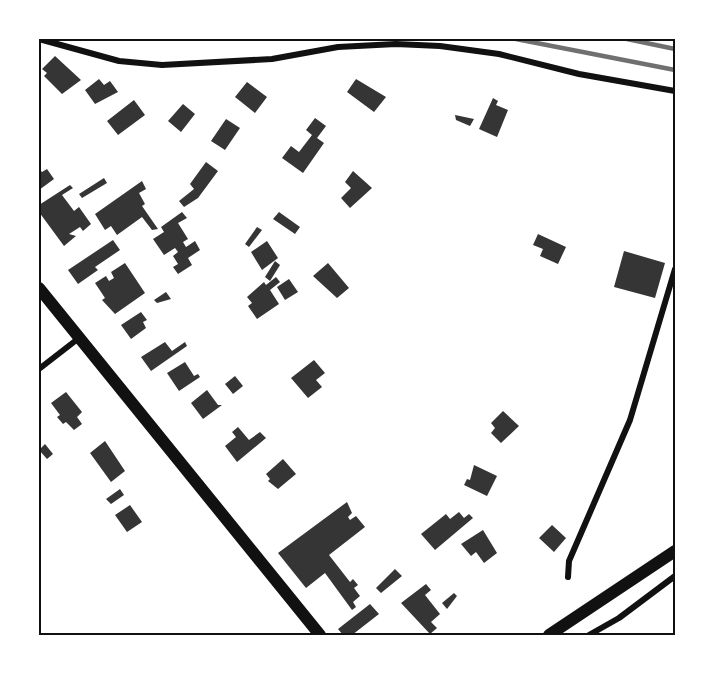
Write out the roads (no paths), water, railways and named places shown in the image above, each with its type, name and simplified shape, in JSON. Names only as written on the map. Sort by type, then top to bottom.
[{"type":"main road","points":[[39,288],[320,634]]},
{"type":"main road","points":[[549,635],[675,551]]},
{"type":"street","points":[[39,39],[119,61],[162,64],[272,58],[338,47],[396,44],[440,46],[499,54],[579,74],[675,91]]},
{"type":"street","points":[[568,577],[569,561],[630,420],[675,269]]},
{"type":"street","points":[[39,369],[79,338]]},
{"type":"street","points":[[590,635],[619,618],[675,576]]},
{"type":"railway","points":[[516,39],[675,70]]},
{"type":"railway","points":[[627,39],[675,49]]}]
